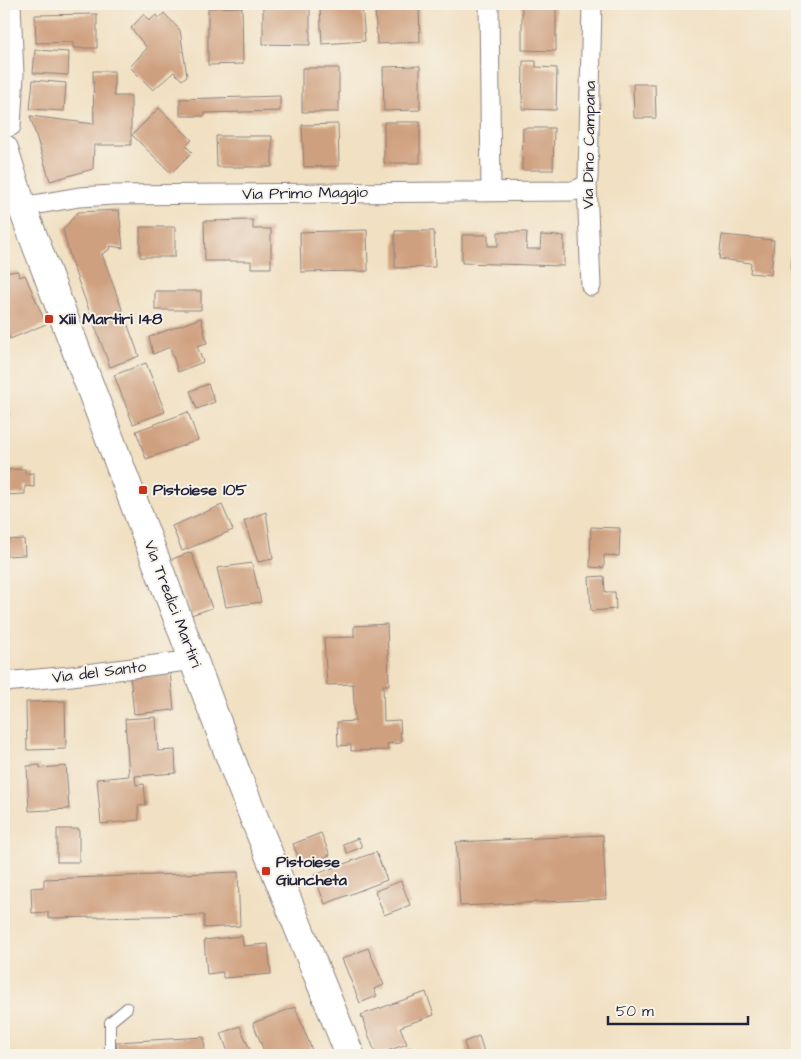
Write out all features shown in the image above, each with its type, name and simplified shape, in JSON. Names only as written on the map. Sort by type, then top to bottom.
[{"type":"main road","name":"Via Tredici Martiri","points":[[4,149],[22,208],[194,660],[274,869],[350,1055]]},
{"type":"street","points":[[4,128],[11,126],[12,117],[14,75],[11,4]]},
{"type":"street","points":[[489,4],[490,191]]},
{"type":"street","name":"Via Dino Campana","points":[[591,286],[587,184],[592,4]]},
{"type":"street","name":"Via Primo Maggio","points":[[22,208],[79,197],[114,195],[572,191],[587,184]]},
{"type":"street","name":"Via del Santo","points":[[4,682],[71,676],[194,660]]},
{"type":"lane","points":[[110,1055],[110,1022],[127,1008]]},
{"type":"building","points":[[522,4],[556,4],[556,51],[522,50]]},
{"type":"building","points":[[362,5],[365,41],[322,44],[320,8]]},
{"type":"building","points":[[263,6],[310,6],[310,45],[263,44]]},
{"type":"building","points":[[419,6],[420,42],[377,44],[375,8]]},
{"type":"building","points":[[242,7],[243,64],[208,65],[208,8]]},
{"type":"building","points":[[164,13],[180,30],[187,76],[182,80],[174,72],[153,90],[130,67],[147,48],[131,28],[144,14],[149,21],[156,15],[159,19]]},
{"type":"building","points":[[97,14],[97,48],[73,48],[73,42],[36,43],[35,15]]},
{"type":"building","points":[[35,50],[69,52],[68,75],[33,73]]},
{"type":"building","points":[[523,61],[536,61],[536,67],[557,68],[556,110],[522,109]]},
{"type":"building","points":[[420,66],[420,110],[384,111],[383,67]]},
{"type":"building","points":[[302,68],[339,68],[339,112],[302,112]]},
{"type":"building","points":[[93,71],[114,71],[114,96],[131,96],[131,145],[94,145],[93,169],[50,181],[30,116],[94,124]]},
{"type":"building","points":[[33,80],[66,83],[64,111],[30,109]]},
{"type":"building","points":[[633,84],[655,84],[656,118],[634,118]]},
{"type":"building","points":[[280,96],[280,111],[205,113],[205,116],[180,116],[180,99]]},
{"type":"building","points":[[159,108],[192,140],[186,146],[192,152],[171,173],[132,135]]},
{"type":"building","points":[[384,122],[420,122],[420,163],[384,163]]},
{"type":"building","points":[[338,124],[339,166],[304,167],[302,125]]},
{"type":"building","points":[[523,128],[554,128],[553,170],[522,170]]},
{"type":"building","points":[[216,136],[272,136],[272,167],[217,167]]},
{"type":"building","points":[[119,210],[123,248],[110,246],[109,250],[102,254],[139,356],[110,367],[72,264],[63,230],[78,212]]},
{"type":"building","points":[[253,220],[253,229],[271,229],[271,268],[251,268],[251,261],[205,261],[204,221]]},
{"type":"building","points":[[140,227],[175,227],[175,257],[140,257]]},
{"type":"building","points":[[367,230],[368,271],[301,272],[300,232]]},
{"type":"building","points":[[395,231],[434,231],[435,267],[395,268]]},
{"type":"building","points":[[498,232],[527,232],[526,249],[540,249],[541,235],[564,236],[564,266],[462,263],[462,235],[488,235],[488,246],[498,246]]},
{"type":"building","points":[[722,235],[774,240],[771,275],[750,273],[751,263],[719,259]]},
{"type":"building","points":[[792,253],[797,253],[797,272],[791,271]]},
{"type":"building","points":[[18,271],[19,277],[25,275],[46,324],[10,339],[4,324],[4,273]]},
{"type":"building","points":[[155,291],[201,291],[201,310],[155,310]]},
{"type":"building","points":[[201,318],[207,343],[197,346],[203,362],[178,372],[170,347],[153,354],[149,337]]},
{"type":"building","points":[[146,363],[165,412],[133,424],[114,375]]},
{"type":"building","points":[[4,379],[7,379],[9,416],[4,416]]},
{"type":"building","points":[[208,384],[215,402],[197,409],[190,391]]},
{"type":"building","points":[[188,412],[198,440],[146,459],[136,431]]},
{"type":"building","points":[[25,469],[25,474],[34,473],[34,487],[25,486],[25,494],[4,495],[4,470]]},
{"type":"building","points":[[222,505],[233,530],[182,551],[172,526]]},
{"type":"building","points":[[266,512],[273,559],[258,562],[244,521]]},
{"type":"building","points":[[591,527],[620,528],[619,556],[604,555],[604,568],[590,567]]},
{"type":"building","points":[[24,539],[25,555],[4,556],[4,540]]},
{"type":"building","points":[[191,552],[212,608],[191,615],[170,560]]},
{"type":"building","points":[[252,563],[261,602],[226,607],[217,568]]},
{"type":"building","points":[[604,576],[605,592],[615,592],[616,609],[591,611],[589,577]]},
{"type":"building","points":[[387,624],[389,685],[383,685],[384,721],[400,720],[401,743],[387,744],[388,750],[351,751],[351,745],[338,746],[337,722],[355,721],[353,684],[327,685],[324,638],[354,637],[354,626]]},
{"type":"building","points":[[170,672],[174,710],[134,714],[130,675]]},
{"type":"building","points":[[65,701],[66,749],[27,750],[26,702]]},
{"type":"building","points":[[156,717],[158,751],[175,750],[176,773],[135,776],[136,785],[144,784],[146,805],[138,806],[139,820],[101,824],[97,779],[129,776],[125,719]]},
{"type":"building","points":[[40,765],[40,768],[66,766],[69,809],[29,811],[27,766]]},
{"type":"building","points":[[57,829],[79,829],[79,862],[57,862]]},
{"type":"building","points":[[321,833],[330,855],[302,866],[293,844]]},
{"type":"building","points":[[603,835],[606,899],[460,906],[456,842]]},
{"type":"building","points":[[358,838],[362,847],[347,853],[343,844]]},
{"type":"building","points":[[376,852],[387,880],[325,904],[314,875]]},
{"type":"building","points":[[238,872],[240,926],[204,928],[204,915],[48,918],[48,912],[32,913],[31,888],[44,887],[44,879]]},
{"type":"building","points":[[401,881],[410,905],[384,915],[375,891]]},
{"type":"building","points":[[242,936],[243,946],[268,944],[271,974],[223,978],[223,972],[207,974],[204,940]]},
{"type":"building","points":[[368,948],[384,985],[374,989],[377,996],[360,1003],[342,959]]},
{"type":"building","points":[[426,992],[434,1015],[400,1027],[407,1044],[376,1055],[361,1015]]},
{"type":"building","points":[[295,1007],[314,1055],[262,1055],[265,1054],[253,1023]]},
{"type":"building","points":[[240,1026],[252,1055],[117,1055],[116,1042],[204,1037],[205,1053],[228,1052],[221,1033]]},
{"type":"building","points":[[479,1036],[485,1055],[468,1055],[464,1042]]},
{"type":"building","points":[[410,1048],[413,1055],[392,1055]]},
{"type":"place","name":"Xiii Martiri 148","points":[[49,319]]},
{"type":"place","name":"Pistoiese 105","points":[[143,490]]},
{"type":"place","name":"Pistoiese Giuncheta","points":[[266,871]]}]
